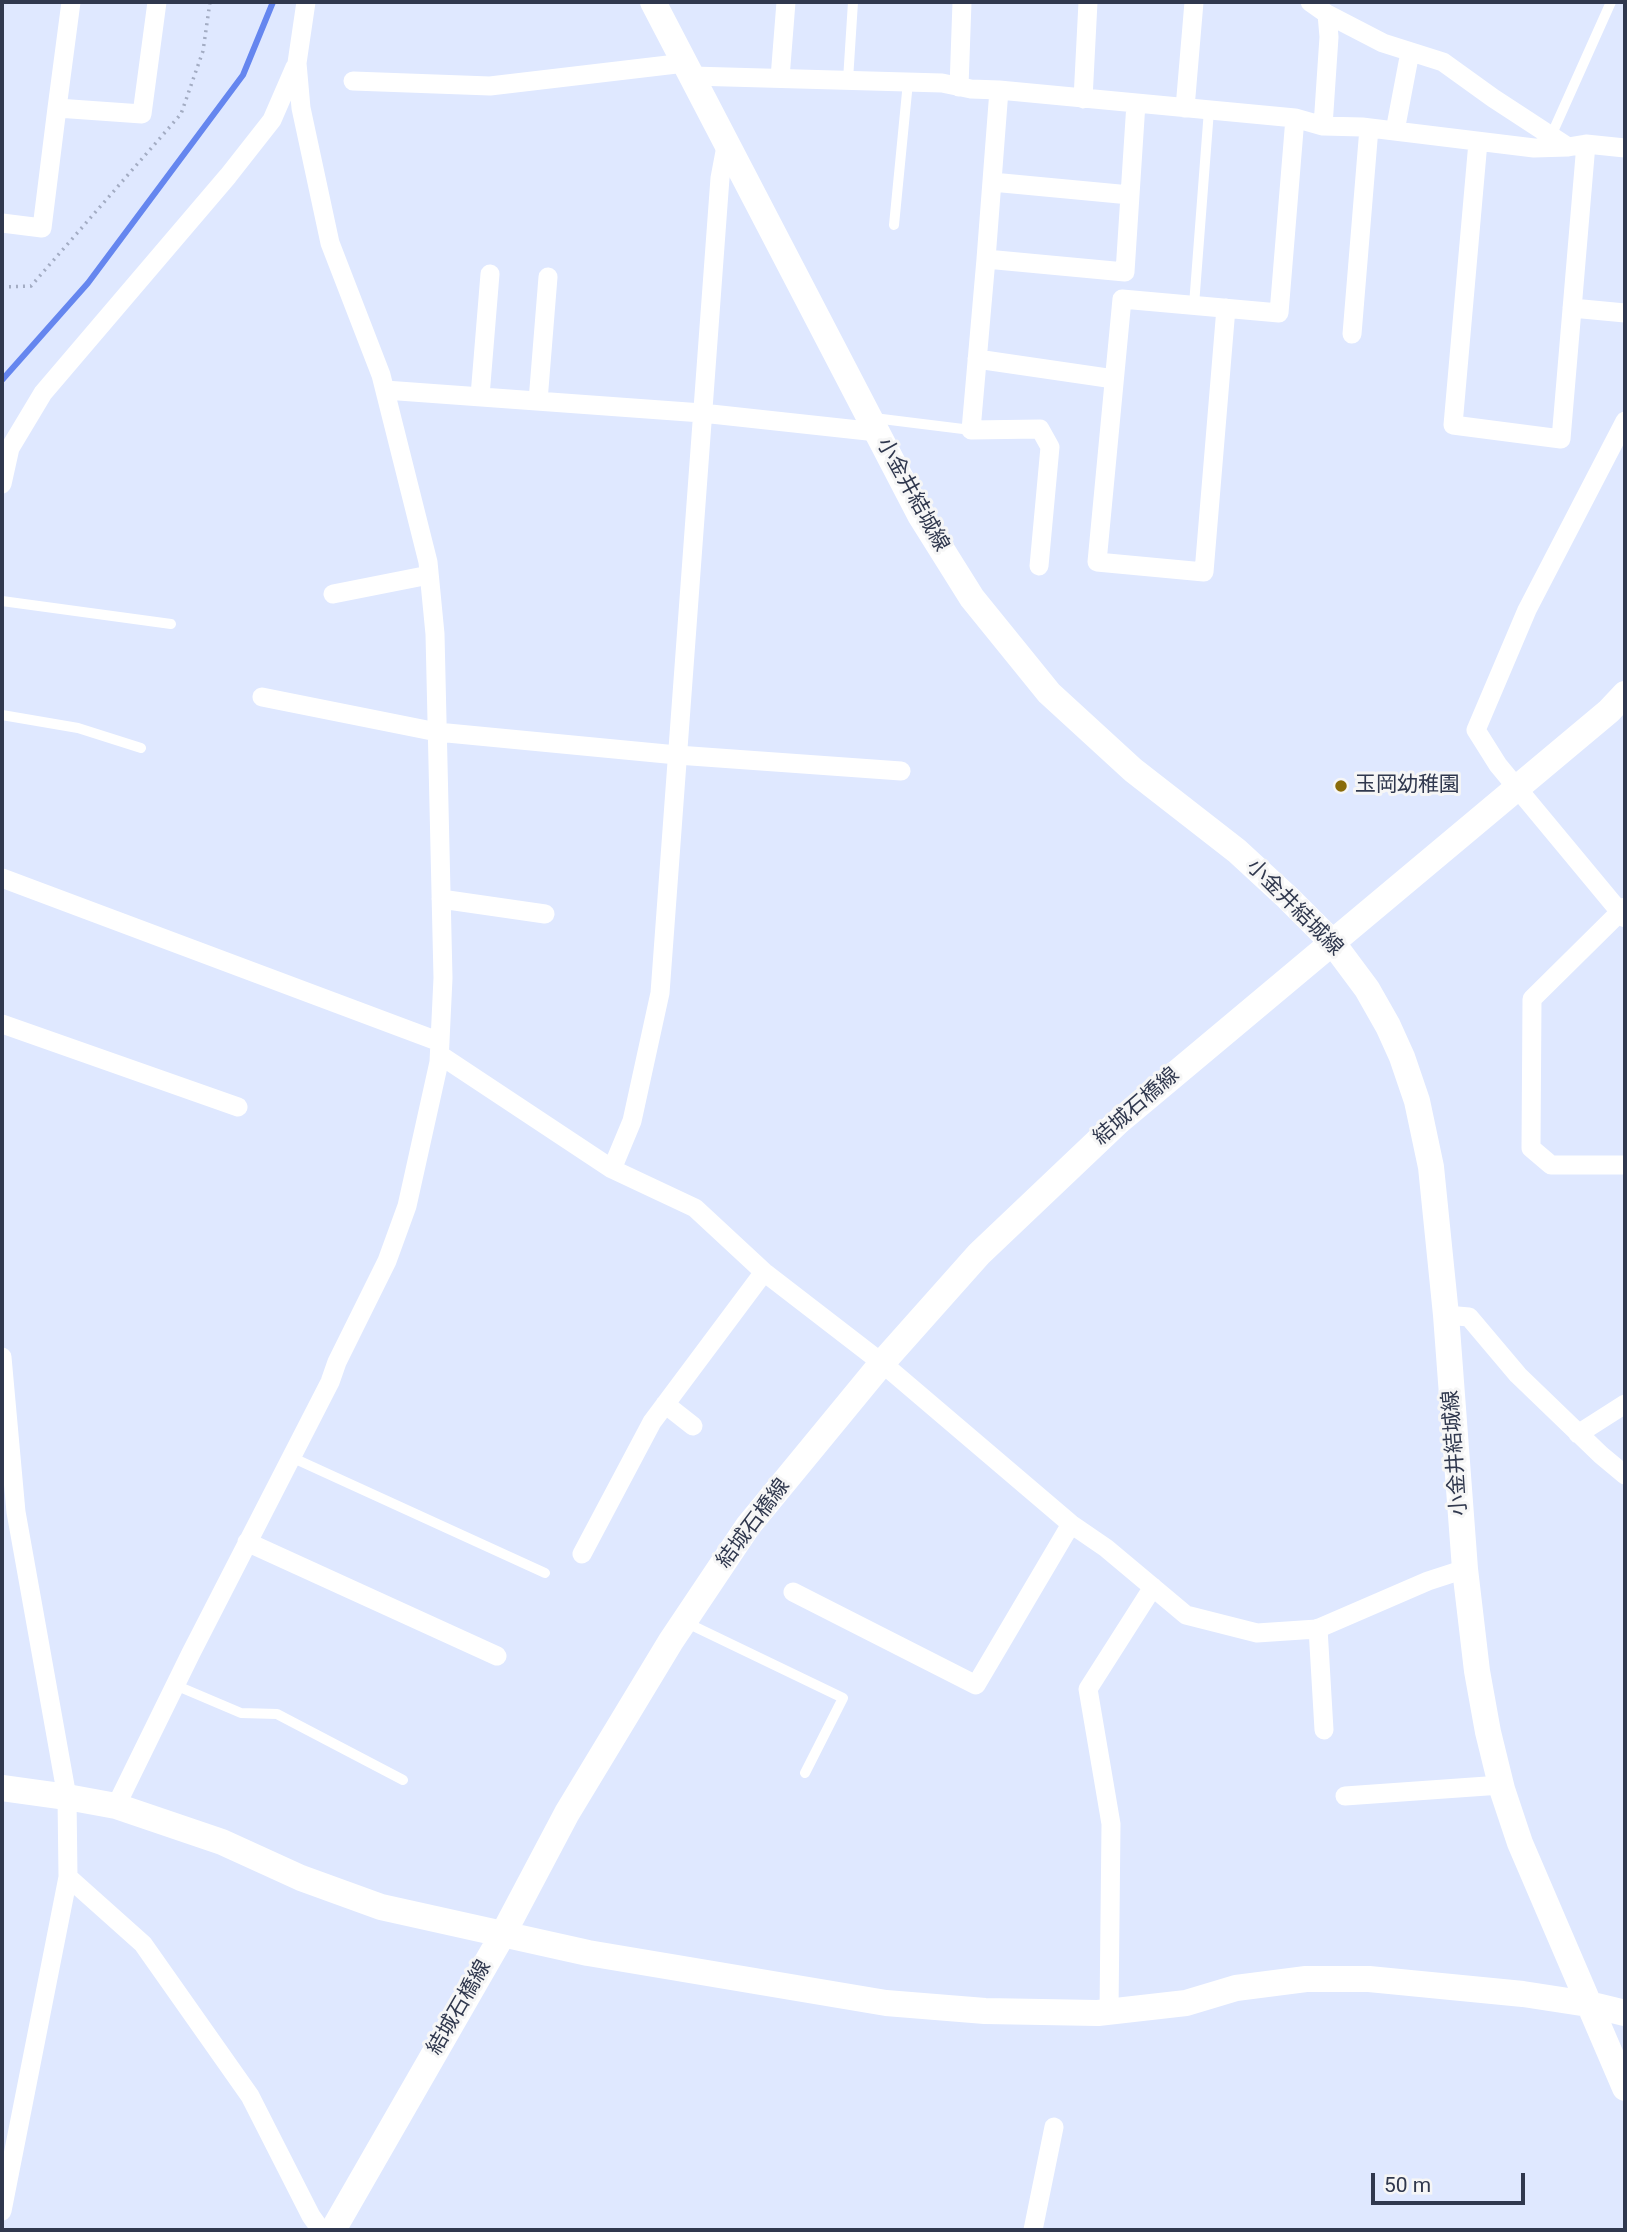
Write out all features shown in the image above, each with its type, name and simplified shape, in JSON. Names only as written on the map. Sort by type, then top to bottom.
[{"type":"main road","name":"小金井結城線","points":[[653,2],[920,514],[972,598],[1049,693],[1133,770],[1237,851],[1332,942],[1367,989],[1388,1026],[1417,1101],[1431,1167],[1446,1315],[1465,1569],[1477,1671],[1488,1732],[1501,1785],[1520,1843],[1625,2088]]},
{"type":"main road","name":"結城石橋線","points":[[333,2230],[503,1934],[567,1813],[684,1622],[748,1526],[882,1363],[979,1254],[1118,1122],[1609,711],[1625,694]]},
{"type":"main road","points":[[2,1788],[116,1806],[222,1842],[301,1878],[382,1907],[588,1952],[886,2003],[985,2011],[1109,2012],[1186,2003],[1236,1988],[1306,1979],[1369,1979],[1524,1994],[1625,2013]]},
{"type":"street","points":[[2,223],[42,228],[71,2]]},
{"type":"street","points":[[57,108],[142,114],[157,2]]},
{"type":"street","points":[[116,1806],[330,1382],[337,1362],[387,1261],[403,1217],[440,1048],[443,978],[435,634],[428,562],[381,375],[330,243],[301,108],[297,63],[306,2]]},
{"type":"street","points":[[780,78],[786,2]]},
{"type":"street","points":[[959,87],[962,2]]},
{"type":"street","points":[[1083,99],[1088,2]]},
{"type":"street","points":[[1185,108],[1194,2]]},
{"type":"street","points":[[1310,2],[1327,14],[1383,43],[1443,62],[1551,136],[1577,146]]},
{"type":"street","points":[[1323,126],[1329,37],[1327,14]]},
{"type":"street","points":[[1395,131],[1410,52]]},
{"type":"street","points":[[3,475],[10,448],[43,393],[228,176],[272,120],[297,63]]},
{"type":"street","points":[[353,80],[490,86],[688,69],[780,78],[942,83],[971,89],[1295,118],[1323,126],[1369,128],[1534,148],[1625,148]]},
{"type":"street","points":[[999,90],[971,430],[1040,429],[1050,447],[1039,566]]},
{"type":"street","points":[[986,259],[1125,272],[1136,103]]},
{"type":"street","points":[[1226,308],[1204,572],[1097,562],[1122,299],[1194,305],[1226,308],[1279,313],[1295,118]]},
{"type":"street","points":[[1352,334],[1369,128]]},
{"type":"street","points":[[612,1169],[632,1121],[660,993],[720,178],[727,141]]},
{"type":"street","points":[[1478,142],[1453,425],[1561,439],[1572,309],[1577,146]]},
{"type":"street","points":[[992,183],[1130,195]]},
{"type":"street","points":[[480,396],[490,274]]},
{"type":"street","points":[[538,401],[548,277]]},
{"type":"street","points":[[1572,309],[1625,313]]},
{"type":"street","points":[[977,359],[1114,379]]},
{"type":"street","points":[[385,390],[874,425]]},
{"type":"street","points":[[1622,433],[1527,610],[1476,730],[1498,765],[1623,912],[1532,999],[1531,1148],[1551,1165],[1625,1165]]},
{"type":"street","points":[[333,593],[429,575]]},
{"type":"street","points":[[262,696],[437,732],[677,755],[901,771]]},
{"type":"street","points":[[2,878],[440,1048],[612,1169],[695,1208],[764,1272],[882,1363],[1071,1524],[1106,1548],[1186,1615],[1257,1633],[1318,1628],[1428,1581],[1465,1569]]},
{"type":"street","points":[[441,899],[545,914]]},
{"type":"street","points":[[2,1024],[238,1107]]},
{"type":"street","points":[[582,1554],[652,1422],[764,1272]]},
{"type":"street","points":[[1446,1315],[1469,1317],[1518,1375],[1578,1434],[1625,1475]]},
{"type":"street","points":[[2,1357],[16,1511],[67,1797],[68,1877],[2,2211]]},
{"type":"street","points":[[665,1404],[693,1426]]},
{"type":"street","points":[[1578,1434],[1625,1404]]},
{"type":"street","points":[[793,1592],[976,1685],[1071,1524]]},
{"type":"street","points":[[247,1542],[496,1656]]},
{"type":"street","points":[[1109,2012],[1111,1824],[1088,1689],[1153,1587]]},
{"type":"street","points":[[1318,1628],[1324,1730]]},
{"type":"street","points":[[1345,1796],[1501,1785]]},
{"type":"street","points":[[68,1877],[143,1944],[250,2096],[320,2230]]},
{"type":"street","points":[[1033,2230],[1054,2127]]},
{"type":"lane","points":[[848,80],[853,2]]},
{"type":"lane","points":[[1551,136],[1611,2]]},
{"type":"lane","points":[[894,225],[908,82]]},
{"type":"lane","points":[[1194,305],[1209,110]]},
{"type":"lane","points":[[874,425],[971,430]]},
{"type":"lane","points":[[2,601],[171,624]]},
{"type":"lane","points":[[2,715],[78,728],[141,748]]},
{"type":"lane","points":[[291,1457],[545,1573]]},
{"type":"lane","points":[[684,1622],[843,1698],[805,1773]]},
{"type":"lane","points":[[175,1685],[241,1713],[277,1714],[403,1780]]},
{"type":"path","points":[[2,288],[31,286],[181,114],[202,51],[210,2]]},
{"type":"waterway","points":[[2,380],[88,283],[243,75],[273,2]]},
{"type":"place","name":"玉岡幼稚園","points":[[1341,786]]}]
